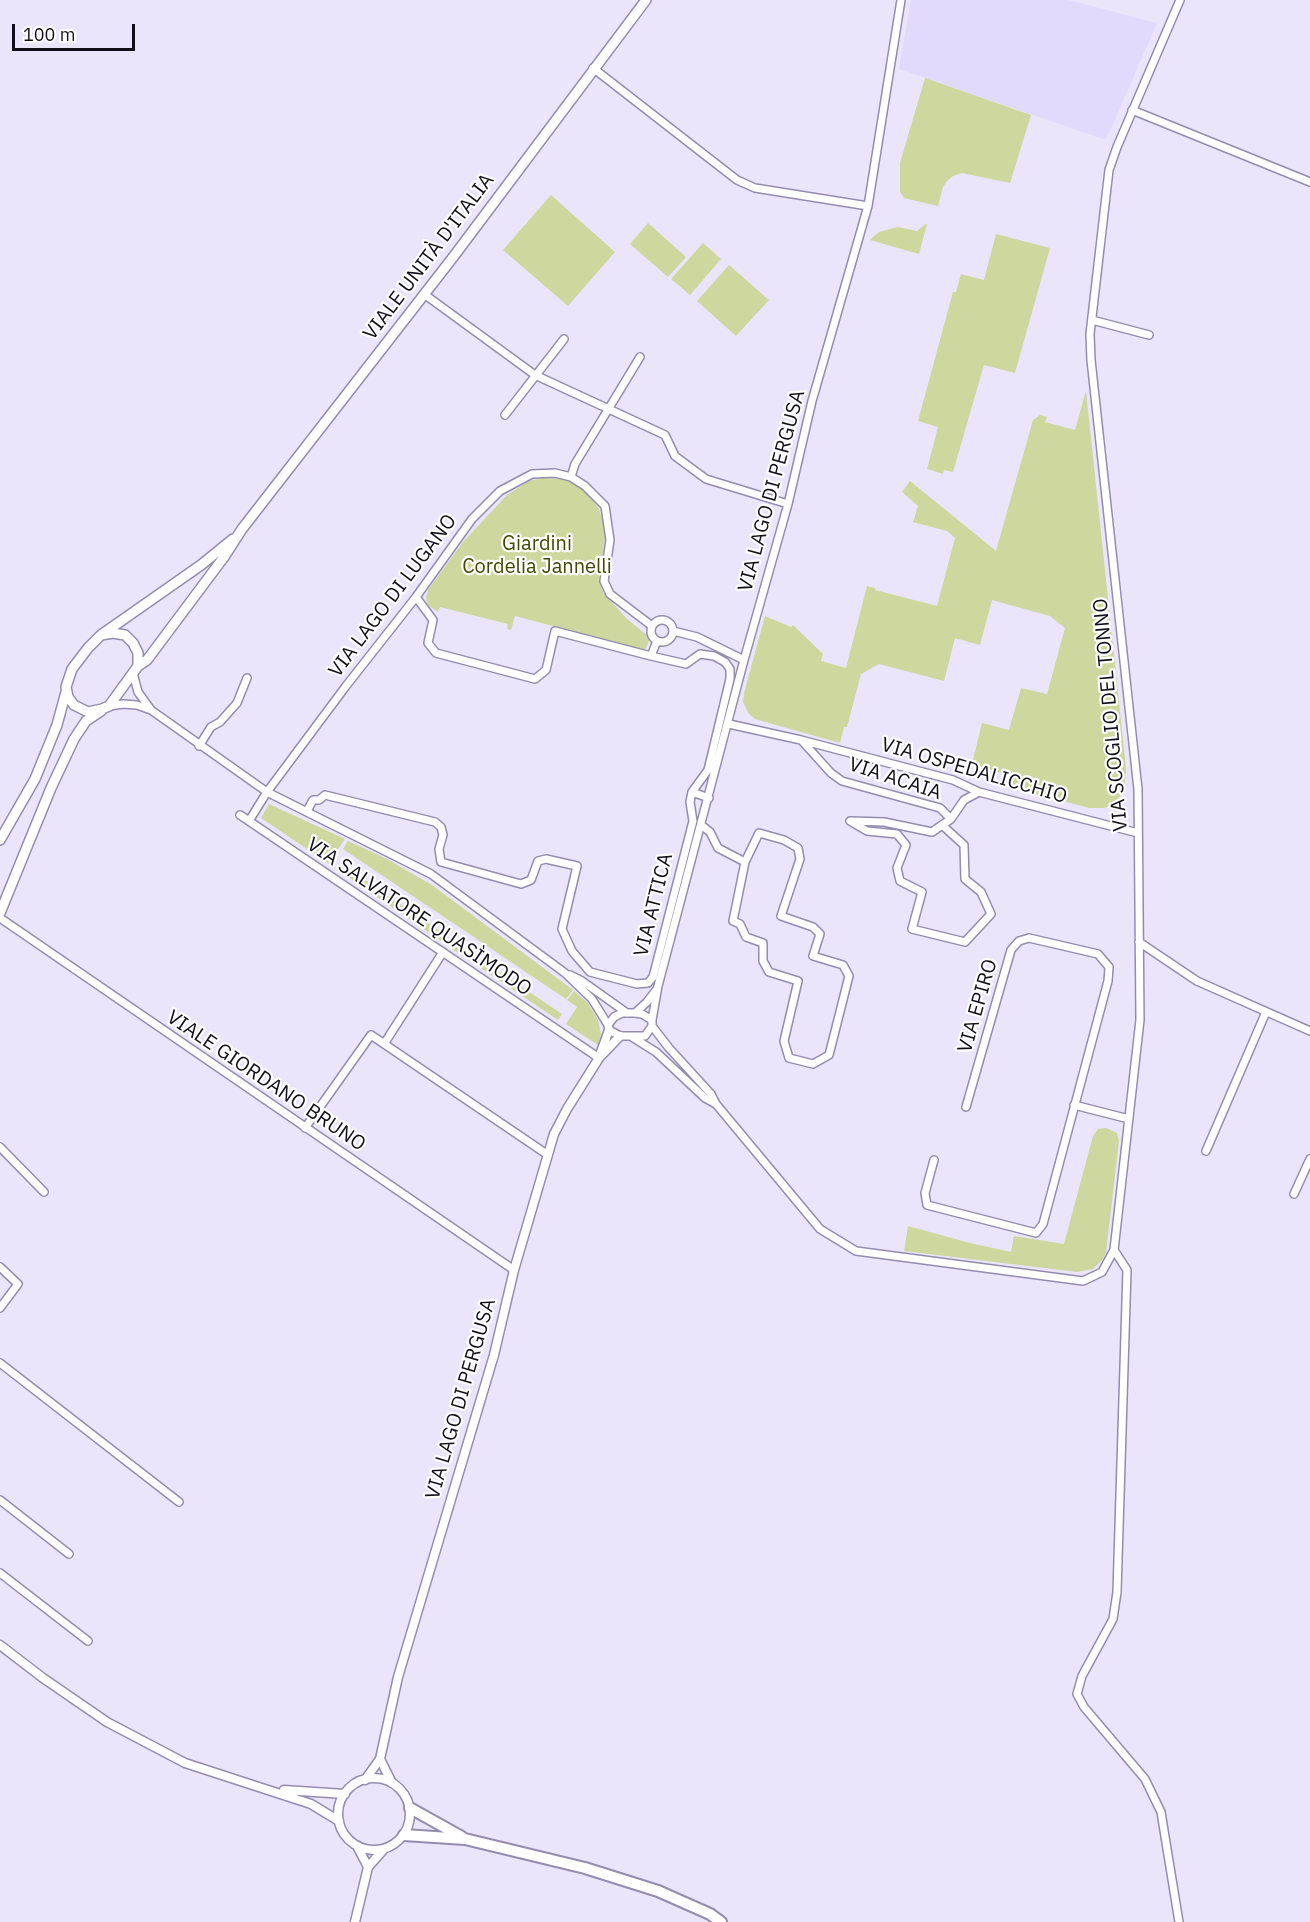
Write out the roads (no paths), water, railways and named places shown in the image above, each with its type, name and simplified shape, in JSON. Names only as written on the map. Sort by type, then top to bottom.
[{"type":"highway","points":[[410,1808],[465,1839]]},
{"type":"highway","points":[[404,1835],[465,1839],[585,1868],[658,1891],[710,1914],[722,1922]]},
{"type":"main road","name":"VIALE UNITÀ D'ITALIA","points":[[0,913],[51,788],[74,739],[86,721],[106,708],[136,670],[147,660],[240,534],[646,0]]},
{"type":"main road","name":"VIALE UNITÀ D'ITALIA","points":[[0,840],[42,764],[65,701],[66,687],[72,669],[101,634],[201,565],[240,534]]},
{"type":"main road","points":[[101,634],[125,635],[133,643],[138,652],[136,670]]},
{"type":"main road","points":[[66,687],[68,697],[74,705],[88,712],[106,708]]},
{"type":"street","name":"VIA LAGO DI PERGUSA","points":[[652,1023],[658,986],[729,724],[744,660],[788,504],[812,401],[868,206],[901,0]]},
{"type":"street","name":"VIA SCOGLIO DEL TONNO","points":[[1114,1250],[1140,1020],[1138,789],[1091,360],[1092,320],[1109,170],[1132,110],[1180,0]]},
{"type":"street","points":[[593,68],[737,180],[754,188],[868,206]]},
{"type":"street","points":[[1132,110],[1310,182]]},
{"type":"street","points":[[424,294],[535,375],[665,435],[675,456],[706,479],[788,504]]},
{"type":"street","points":[[1092,320],[1149,335]]},
{"type":"street","points":[[505,415],[564,339]]},
{"type":"street","points":[[640,357],[575,464],[571,477],[585,486],[605,506],[610,540],[604,581],[610,594],[652,626]]},
{"type":"street","name":"VIA LAGO DI LUGANO","points":[[267,792],[416,597],[472,519],[500,491],[532,474],[555,473],[571,477]]},
{"type":"street","points":[[416,597],[433,620],[428,643],[436,653],[535,679],[546,670],[555,631],[686,664],[700,654],[714,656],[725,662],[730,669],[730,679],[708,770],[692,792],[709,798]]},
{"type":"street","points":[[664,620],[671,624],[673,631],[668,641],[657,641],[651,633],[652,626],[657,621],[664,620]]},
{"type":"street","points":[[673,631],[697,637],[744,660]]},
{"type":"street","points":[[651,656],[657,641]]},
{"type":"street","points":[[136,670],[138,692],[151,711]]},
{"type":"street","points":[[199,746],[211,727],[220,722],[237,703],[247,678]]},
{"type":"street","points":[[106,708],[123,704],[137,705],[151,711],[267,792],[431,874],[564,973],[592,999],[608,1027],[620,1036],[645,1035],[652,1023]]},
{"type":"street","name":"VIA OSPEDALICCHIO","points":[[729,724],[801,740],[953,780],[979,792],[1138,833]]},
{"type":"street","name":"VIA ACAIA","points":[[801,740],[831,773],[842,781],[940,808],[951,819],[964,800],[979,792]]},
{"type":"street","points":[[249,821],[267,792]]},
{"type":"street","name":"VIA ATTICA","points":[[307,811],[313,800],[319,800],[326,795],[435,822],[441,827],[443,835],[439,849],[441,862],[521,884],[531,880],[538,861],[546,859],[577,866],[562,929],[572,951],[590,972],[637,984],[648,983],[653,977],[693,821],[690,802],[692,792]]},
{"type":"street","name":"VIA SALVATORE QUASÌMODO","points":[[240,815],[599,1058]]},
{"type":"street","points":[[942,825],[964,845],[966,879],[981,892],[991,914],[965,942],[912,929],[922,892],[900,881],[897,868],[906,845],[897,834],[867,831],[850,821],[884,822],[932,832],[942,825],[951,819]]},
{"type":"street","points":[[701,825],[710,832],[717,848],[745,862]]},
{"type":"street","points":[[759,833],[784,840],[798,848],[800,859],[781,916],[813,927],[820,934],[813,956],[843,965],[849,976],[829,1056],[813,1064],[789,1058],[784,1041],[798,981],[769,972],[764,961],[764,943],[746,938],[740,924],[733,921],[745,862],[759,833]]},
{"type":"street","name":"VIALE GIORDANO BRUNO","points":[[0,918],[514,1270]]},
{"type":"street","name":"VIA EPIRO","points":[[966,1107],[1011,950],[1019,941],[1029,938],[1098,954],[1109,967],[1108,981],[1074,1105]]},
{"type":"street","points":[[1139,942],[1197,981],[1310,1031]]},
{"type":"street","points":[[384,1044],[443,952]]},
{"type":"street","points":[[564,973],[582,981],[631,1013]]},
{"type":"street","points":[[631,1013],[647,1002],[658,986]]},
{"type":"street","points":[[1206,1151],[1266,1012]]},
{"type":"street","points":[[608,1027],[614,1017],[631,1013],[642,1014],[652,1023],[669,1048],[711,1094],[716,1104],[820,1229],[856,1251],[1083,1281],[1102,1272],[1114,1250],[1127,1270],[1117,1592],[1113,1619],[1082,1676],[1077,1694],[1084,1707],[1145,1779],[1161,1812],[1179,1922]]},
{"type":"street","name":"VIA LAGO DI PERGUSA","points":[[599,1058],[608,1027]]},
{"type":"street","points":[[305,1128],[371,1035],[548,1155]]},
{"type":"street","name":"VIA LAGO DI PERGUSA","points":[[365,1780],[380,1759],[398,1677],[494,1355],[514,1270],[554,1134],[599,1058],[620,1036]]},
{"type":"street","points":[[632,1036],[656,1052],[705,1098],[716,1104]]},
{"type":"street","points":[[934,1160],[925,1193],[927,1205],[1036,1233],[1043,1224],[1074,1105],[1129,1119]]},
{"type":"street","points":[[0,1147],[44,1192]]},
{"type":"street","points":[[1294,1194],[1310,1159]]},
{"type":"street","points":[[0,1267],[18,1284],[0,1308]]},
{"type":"street","points":[[0,1363],[179,1502]]},
{"type":"street","points":[[0,1500],[69,1554]]},
{"type":"street","points":[[0,1573],[88,1641]]},
{"type":"street","points":[[0,1645],[107,1722],[186,1763],[311,1804],[339,1821],[349,1839],[357,1846],[368,1867]]},
{"type":"street","points":[[356,1922],[368,1867],[384,1849],[395,1844],[404,1835],[410,1817],[410,1808],[406,1798],[392,1783],[380,1759]]},
{"type":"street","points":[[339,1821],[340,1803],[345,1794],[357,1783],[374,1778],[392,1783]]},
{"type":"street","points":[[268,1789],[313,1794],[345,1794]]},
{"type":"street","points":[[357,1846],[366,1849],[384,1849]]},
{"type":"park label","name":"Giardini Cordelia Jannelli","points":[[537,556]]}]
